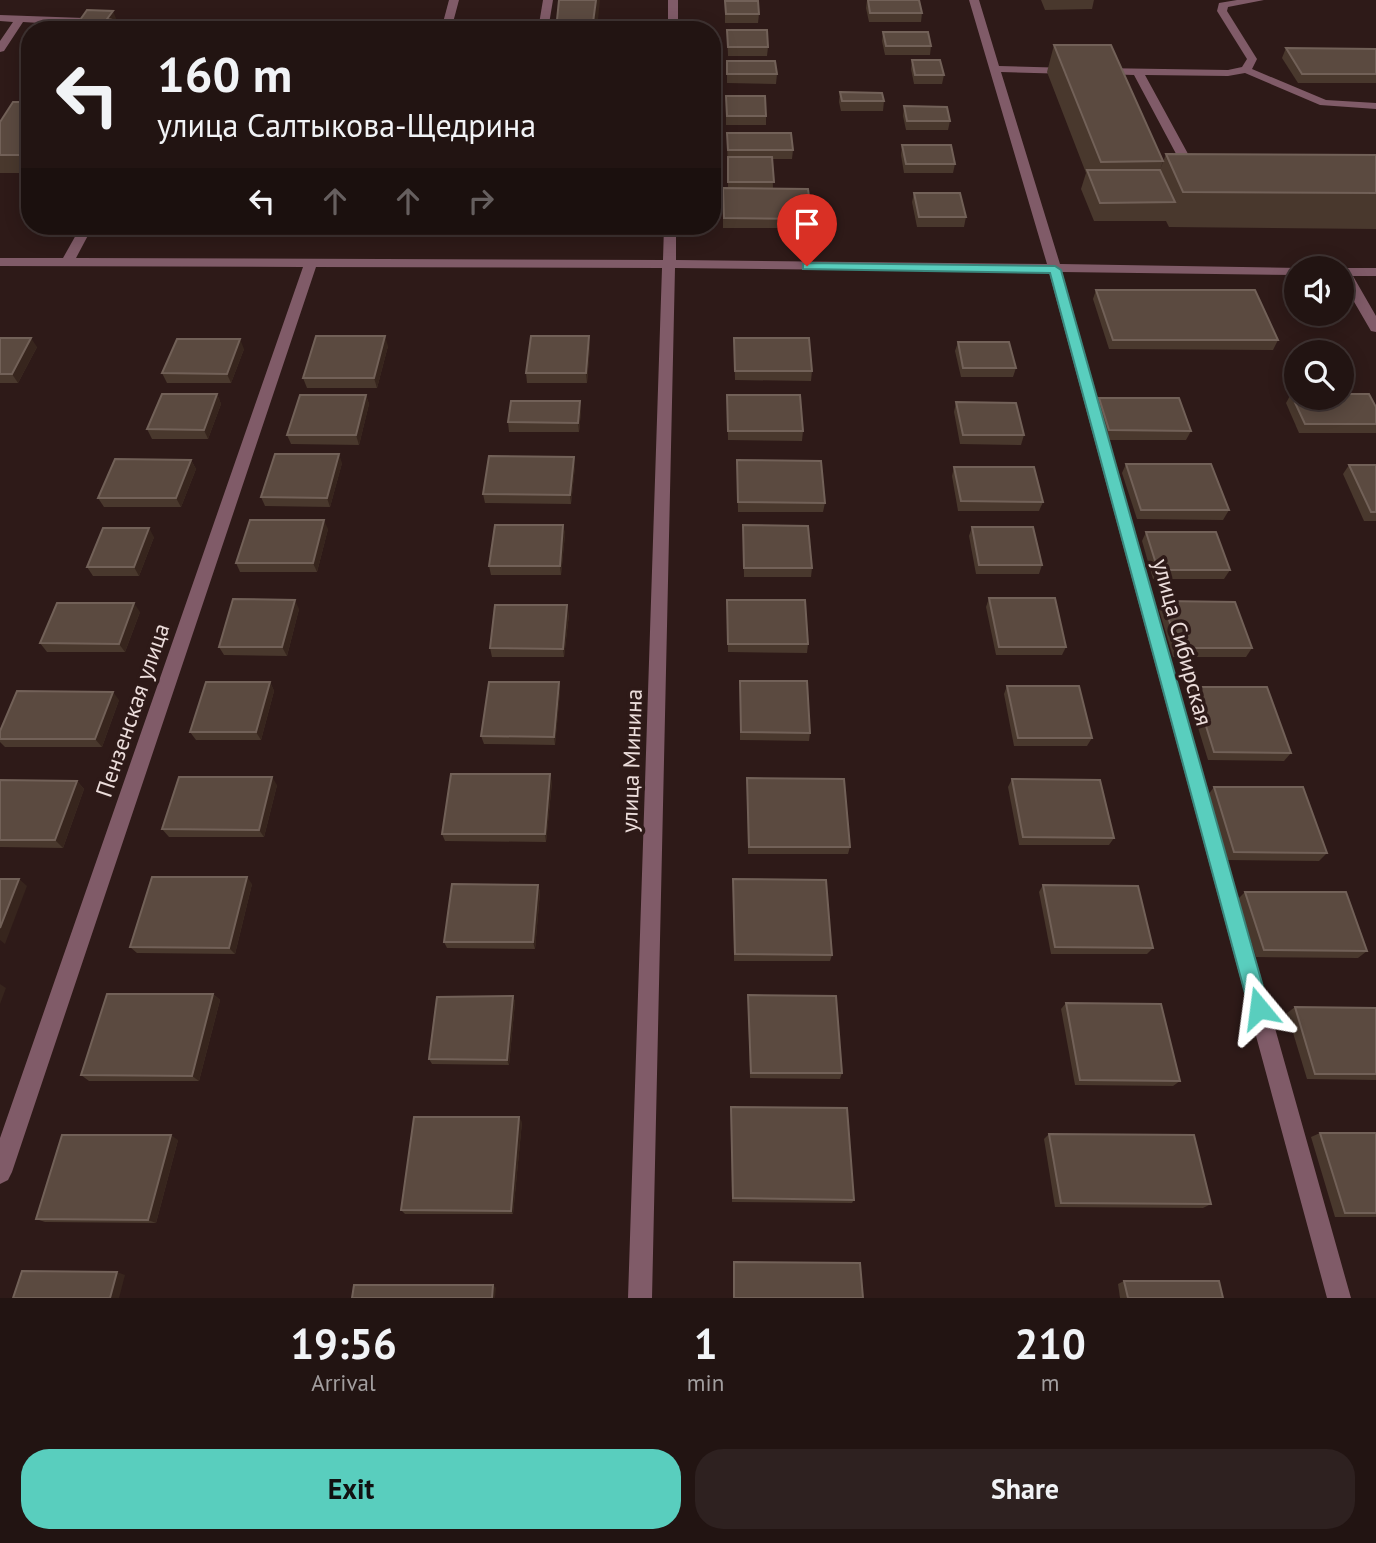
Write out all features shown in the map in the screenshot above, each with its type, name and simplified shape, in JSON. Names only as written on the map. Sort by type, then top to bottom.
[{"type":"street","points":[[448,21],[454,0]]},
{"type":"street","points":[[544,21],[548,0]]},
{"type":"street","points":[[673,0],[673,21]]},
{"type":"street","name":"улица Сибирская","points":[[974,0],[1055,270],[1339,1298]]},
{"type":"street","points":[[1247,70],[1252,59],[1222,11],[1223,5],[1259,0]]},
{"type":"street","points":[[0,18],[81,21]]},
{"type":"street","points":[[0,49],[20,19]]},
{"type":"street","points":[[995,69],[1228,73],[1247,70],[1324,103],[1376,106]]},
{"type":"street","points":[[1138,72],[1188,165],[1206,174]]},
{"type":"street","points":[[0,127],[21,111]]},
{"type":"street","points":[[67,262],[83,235]]},
{"type":"street","name":"улица Минина","points":[[640,1298],[670,235]]},
{"type":"street","points":[[0,262],[669,264],[1284,271]]},
{"type":"street","name":"Пензенская улица","points":[[0,1172],[311,263]]},
{"type":"street","points":[[1354,272],[1376,272]]},
{"type":"street","points":[[1354,291],[1376,328]]},
{"type":"building","points":[[559,0],[596,0],[593,21],[557,21]]},
{"type":"building","points":[[868,0],[919,0],[922,13],[870,13]]},
{"type":"building","points":[[725,1],[758,1],[759,14],[726,14]]},
{"type":"building","points":[[87,10],[113,11],[107,19],[118,21],[79,21]]},
{"type":"building","points":[[727,30],[767,30],[768,47],[728,47]]},
{"type":"building","points":[[883,32],[928,32],[931,46],[886,46]]},
{"type":"building","points":[[1054,45],[1111,45],[1163,161],[1101,162]]},
{"type":"building","points":[[1286,48],[1376,49],[1376,74],[1302,74]]},
{"type":"building","points":[[912,60],[940,60],[944,75],[915,75]]},
{"type":"building","points":[[727,61],[775,61],[777,74],[727,74]]},
{"type":"building","points":[[840,92],[882,93],[884,101],[842,101]]},
{"type":"building","points":[[726,96],[765,96],[766,116],[727,116]]},
{"type":"building","points":[[13,102],[21,102],[21,155],[0,155],[0,122]]},
{"type":"building","points":[[904,106],[947,107],[950,121],[907,121]]},
{"type":"building","points":[[727,133],[791,133],[793,150],[728,150]]},
{"type":"building","points":[[902,145],[951,145],[955,164],[906,164]]},
{"type":"building","points":[[1166,154],[1376,155],[1376,193],[1183,192]]},
{"type":"building","points":[[728,157],[772,157],[774,182],[728,182]]},
{"type":"building","points":[[1087,170],[1160,170],[1175,202],[1100,203]]},
{"type":"building","points":[[723,188],[808,189],[812,219],[724,218]]},
{"type":"building","points":[[914,193],[960,193],[966,217],[919,217]]},
{"type":"building","points":[[1096,290],[1255,290],[1278,340],[1113,340]]},
{"type":"building","points":[[316,336],[385,336],[374,378],[303,378]]},
{"type":"building","points":[[531,336],[589,336],[586,373],[526,373]]},
{"type":"building","points":[[0,338],[31,338],[12,374],[0,374]]},
{"type":"building","points":[[734,338],[809,338],[812,371],[735,371]]},
{"type":"building","points":[[177,339],[240,339],[227,374],[162,373]]},
{"type":"building","points":[[958,342],[1009,342],[1016,368],[963,368]]},
{"type":"building","points":[[162,394],[217,394],[204,430],[147,429]]},
{"type":"building","points":[[1354,394],[1369,394],[1376,407],[1376,424],[1305,424],[1298,410],[1354,410]]},
{"type":"building","points":[[300,395],[366,395],[356,435],[287,435]]},
{"type":"building","points":[[727,395],[800,395],[803,431],[728,431]]},
{"type":"building","points":[[1099,398],[1179,398],[1191,431],[1109,430]]},
{"type":"building","points":[[511,401],[580,401],[578,423],[508,422]]},
{"type":"building","points":[[956,402],[1016,403],[1024,435],[963,435]]},
{"type":"building","points":[[275,454],[339,454],[327,498],[261,497]]},
{"type":"building","points":[[489,456],[574,457],[570,495],[483,494]]},
{"type":"building","points":[[115,459],[191,460],[176,498],[98,498]]},
{"type":"building","points":[[737,460],[821,461],[825,503],[738,502]]},
{"type":"building","points":[[1126,464],[1211,464],[1229,510],[1141,510]]},
{"type":"building","points":[[1349,465],[1376,465],[1376,512],[1371,512]]},
{"type":"building","points":[[954,467],[1034,467],[1043,502],[961,501]]},
{"type":"building","points":[[250,520],[324,520],[313,563],[236,563]]},
{"type":"building","points":[[495,525],[563,525],[560,566],[489,566]]},
{"type":"building","points":[[743,525],[808,526],[812,568],[744,568]]},
{"type":"building","points":[[972,527],[1033,527],[1042,565],[979,565]]},
{"type":"building","points":[[103,528],[149,528],[134,567],[87,567]]},
{"type":"building","points":[[1146,532],[1216,532],[1230,570],[1158,570]]},
{"type":"building","points":[[989,598],[1055,598],[1066,647],[999,647]]},
{"type":"building","points":[[233,599],[295,600],[282,647],[219,647]]},
{"type":"building","points":[[727,600],[805,600],[808,644],[728,644]]},
{"type":"building","points":[[1163,601],[1235,602],[1252,648],[1178,648]]},
{"type":"building","points":[[57,603],[134,603],[119,644],[40,643]]},
{"type":"building","points":[[495,605],[567,605],[563,649],[490,648]]},
{"type":"building","points":[[740,681],[807,681],[810,733],[741,732]]},
{"type":"building","points":[[206,682],[270,682],[256,732],[190,732]]},
{"type":"building","points":[[489,682],[559,682],[554,737],[481,736]]},
{"type":"building","points":[[1007,686],[1079,686],[1092,738],[1018,738]]},
{"type":"building","points":[[1194,687],[1267,687],[1291,753],[1214,752]]},
{"type":"building","points":[[17,691],[113,692],[95,739],[0,739],[0,731]]},
{"type":"building","points":[[451,774],[550,774],[545,834],[442,834]]},
{"type":"building","points":[[179,777],[272,777],[259,830],[162,829]]},
{"type":"building","points":[[747,778],[844,779],[850,847],[749,847]]},
{"type":"building","points":[[1012,779],[1100,780],[1114,838],[1023,837]]},
{"type":"building","points":[[0,780],[77,781],[55,840],[0,840]]},
{"type":"building","points":[[1214,787],[1303,787],[1327,853],[1234,852]]},
{"type":"building","points":[[152,877],[247,877],[229,948],[130,947]]},
{"type":"building","points":[[0,879],[19,879],[0,928]]},
{"type":"building","points":[[733,879],[826,880],[832,955],[735,954]]},
{"type":"building","points":[[452,884],[538,885],[533,942],[444,942]]},
{"type":"building","points":[[1043,885],[1138,886],[1153,948],[1055,947]]},
{"type":"building","points":[[1245,892],[1346,892],[1367,951],[1264,950]]},
{"type":"building","points":[[107,994],[213,994],[192,1076],[81,1075]]},
{"type":"building","points":[[748,995],[836,996],[842,1073],[751,1073]]},
{"type":"building","points":[[513,996],[507,1060],[429,1059],[437,997]]},
{"type":"building","points":[[1066,1003],[1161,1004],[1180,1081],[1080,1080]]},
{"type":"building","points":[[1295,1007],[1376,1008],[1376,1074],[1315,1074]]},
{"type":"building","points":[[731,1107],[847,1108],[854,1200],[733,1198]]},
{"type":"building","points":[[414,1117],[519,1117],[511,1211],[401,1210]]},
{"type":"building","points":[[1320,1133],[1376,1133],[1376,1213],[1345,1213]]},
{"type":"building","points":[[1049,1134],[1194,1135],[1211,1204],[1061,1203]]},
{"type":"building","points":[[62,1135],[171,1135],[148,1220],[36,1219]]},
{"type":"building","points":[[734,1262],[860,1263],[863,1298],[734,1298]]},
{"type":"building","points":[[22,1271],[117,1272],[110,1298],[13,1298]]},
{"type":"building","points":[[1124,1281],[1219,1281],[1223,1298],[1128,1298]]},
{"type":"building","points":[[354,1285],[493,1285],[492,1298],[352,1298]]},
{"type":"route","points":[[807,266],[1055,270],[1259,1008]]}]
